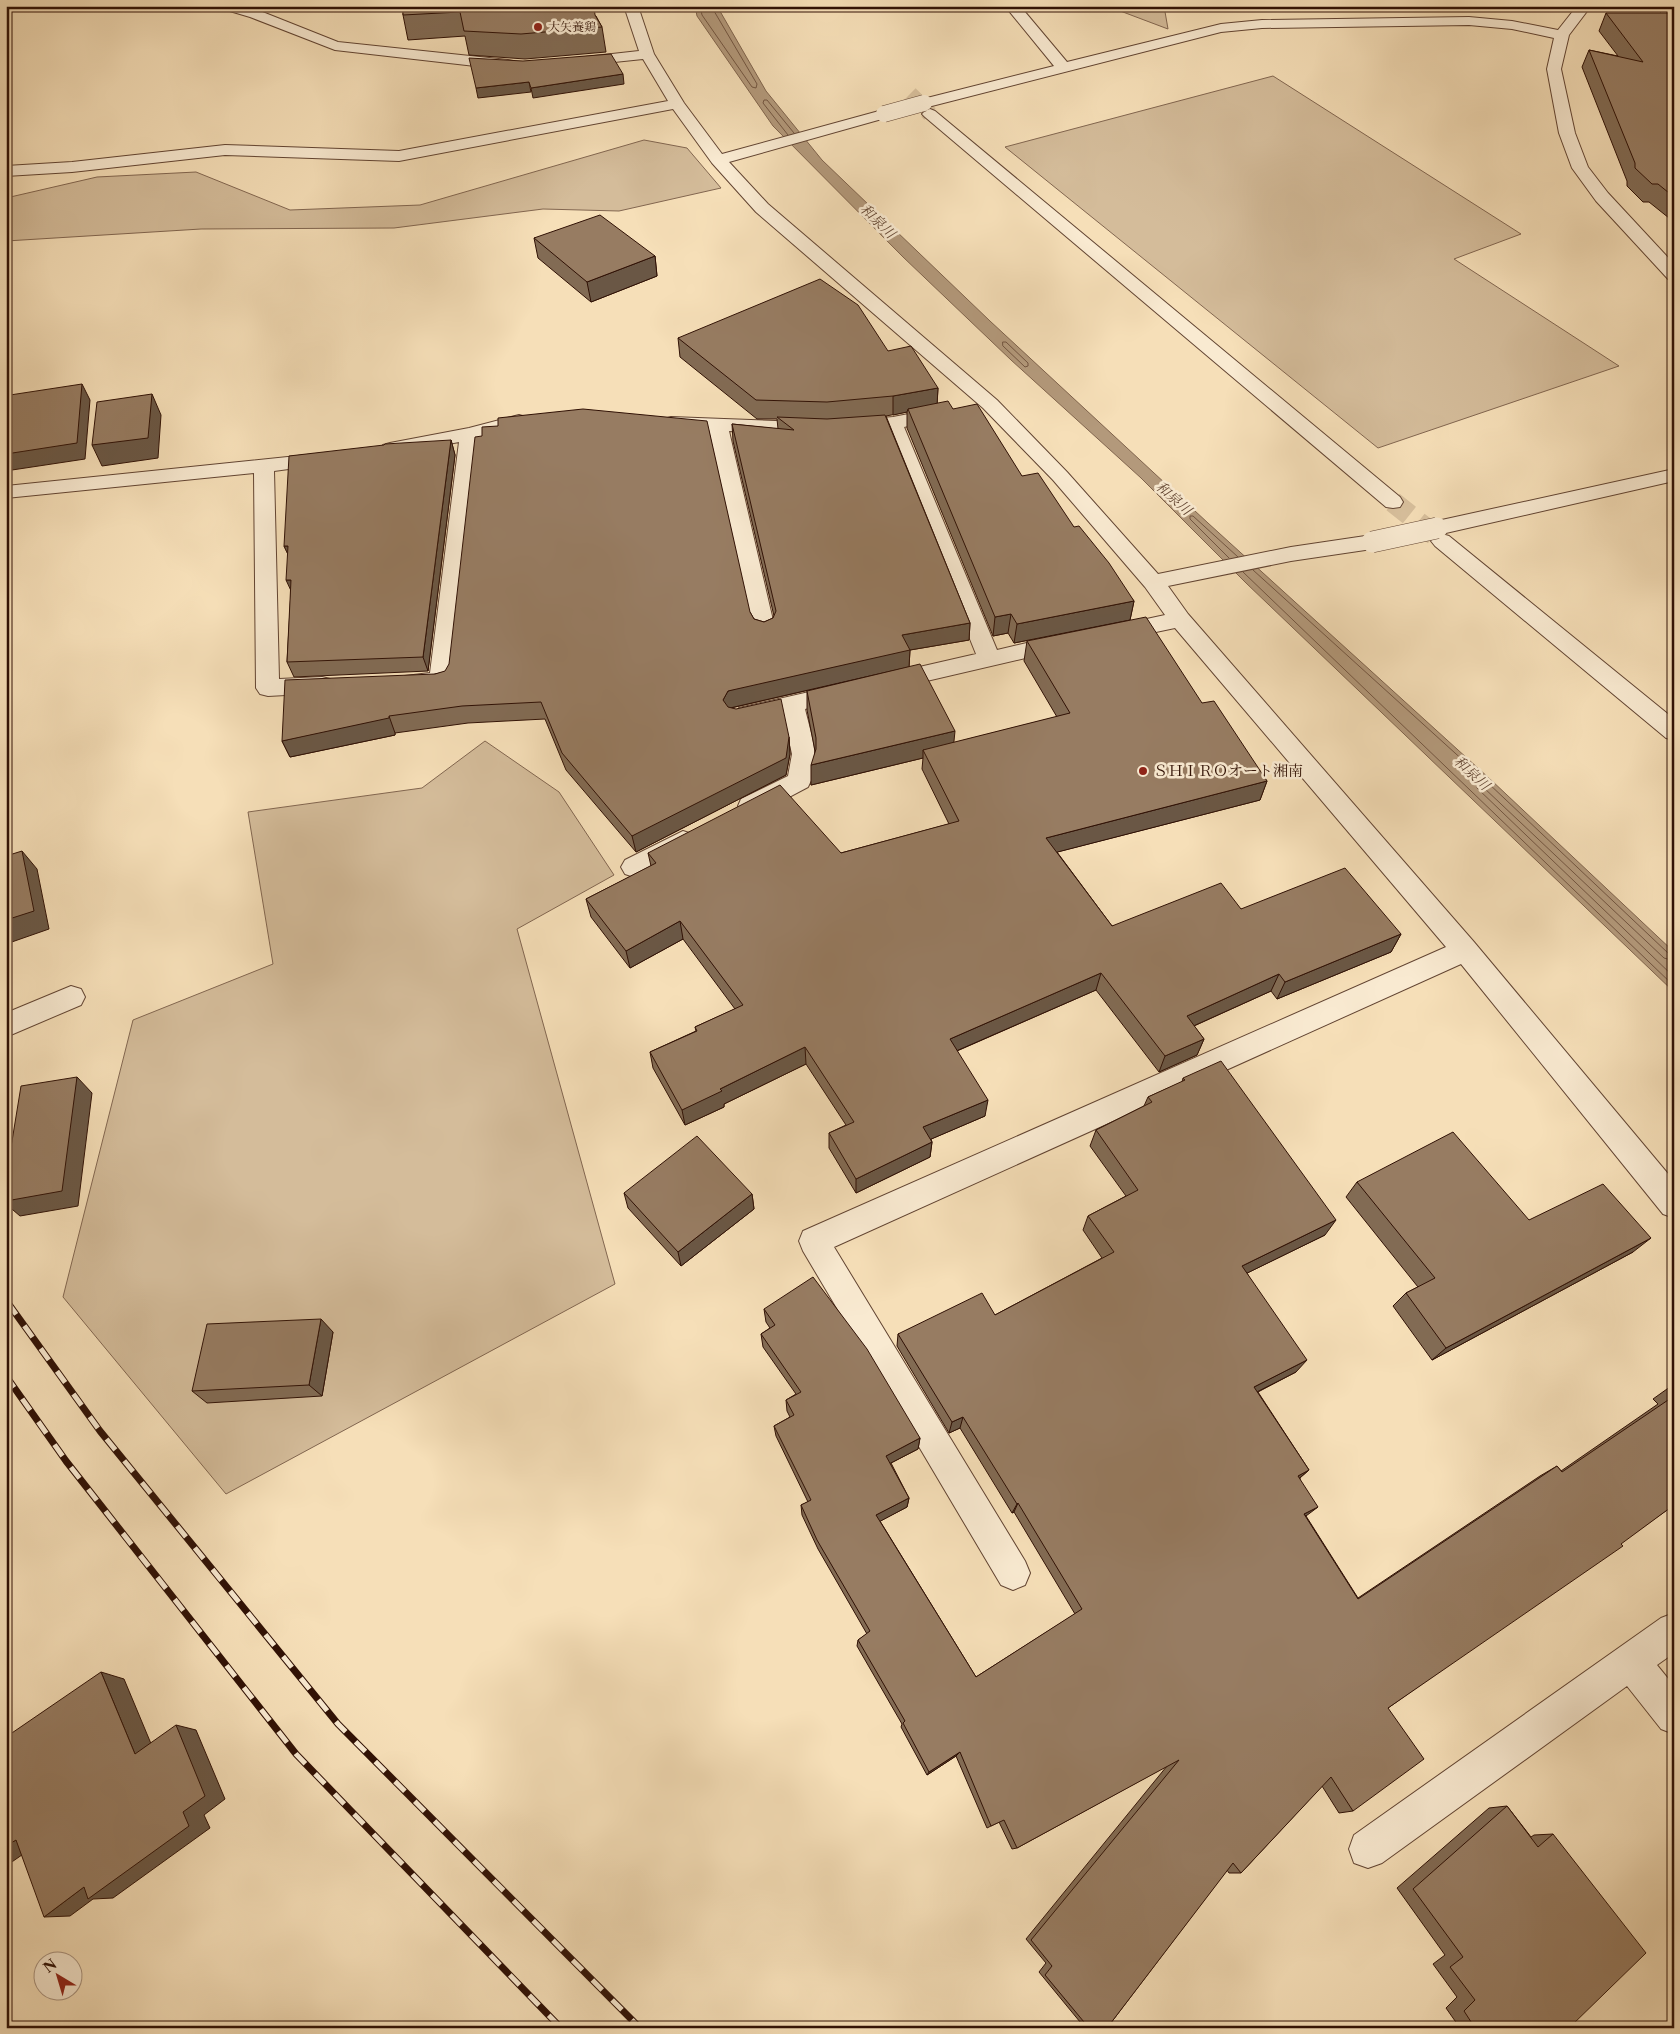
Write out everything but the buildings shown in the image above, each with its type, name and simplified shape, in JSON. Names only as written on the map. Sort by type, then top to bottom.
[{"type":"street","points":[[228,6],[255,14],[335,46],[484,63],[525,64]]},
{"type":"street","points":[[631,6],[647,54],[677,104],[718,160],[762,208],[990,404],[1060,476],[1153,582],[1180,619],[1465,950],[1674,1204]]},
{"type":"street","points":[[1012,6],[1064,68]]},
{"type":"street","points":[[1584,6],[1562,35],[1554,69],[1567,133],[1580,168],[1602,197],[1674,276]]},
{"type":"street","points":[[1647,6],[1674,7]]},
{"type":"street","points":[[1221,28],[1234,14]]},
{"type":"street","points":[[718,160],[884,114],[927,109],[1064,68],[1221,28],[1262,24],[1469,21],[1512,25],[1562,35]]},
{"type":"street","points":[[562,63],[647,54]]},
{"type":"street","points":[[6,171],[72,167],[225,150],[399,156],[677,104]]},
{"type":"street","points":[[927,109],[1393,502]]},
{"type":"street","points":[[648,423],[827,429],[893,423],[990,404]]},
{"type":"street","points":[[375,452],[470,434],[512,422],[536,418]]},
{"type":"street","points":[[893,423],[989,658]]},
{"type":"street","points":[[718,425],[764,630]]},
{"type":"street","points":[[393,682],[441,681],[470,434]]},
{"type":"street","points":[[6,492],[347,457]]},
{"type":"street","points":[[264,467],[268,688],[344,684]]},
{"type":"street","points":[[1153,582],[1291,554],[1372,542],[1439,535],[1674,475]]},
{"type":"street","points":[[1439,535],[1674,732]]},
{"type":"street","points":[[738,716],[989,658],[1180,619]]},
{"type":"street","points":[[730,817],[799,781],[804,754],[792,704]]},
{"type":"street","points":[[634,867],[704,831]]},
{"type":"street","points":[[1013,1572],[814,1241],[1465,950]]},
{"type":"street","points":[[6,1025],[71,997]]},
{"type":"street","points":[[1368,1849],[1674,1631]]},
{"type":"street","points":[[1631,1662],[1674,1716]]},
{"type":"shaded area","points":[[1107,6],[1164,6],[1168,29]]},
{"type":"shaded area","points":[[1273,76],[1521,234],[1454,259],[1619,366],[1378,448],[1005,147]]},
{"type":"shaded area","points":[[644,140],[687,148],[721,188],[619,211],[543,209],[394,228],[201,229],[6,241],[6,198],[97,177],[196,172],[290,210],[420,205]]},
{"type":"shaded area","points":[[485,741],[559,792],[614,875],[517,929],[615,1284],[226,1494],[63,1297],[133,1020],[273,964],[248,812],[422,788]]},
{"type":"water","name":"和泉川","points":[[695,6],[717,6],[766,91],[822,160],[990,321],[1208,523],[1490,779],[1674,952],[1674,992],[1246,583],[1141,478],[1011,360],[903,257],[773,126],[697,16]]},
{"type":"tunnel","points":[[910,94],[930,114]]},
{"type":"tunnel","points":[[1393,502],[1442,541]]},
{"type":"railway","points":[[6,1300],[9,1305]]},
{"type":"railway","points":[[8,1303],[100,1431],[338,1724],[640,2028]]},
{"type":"railway","points":[[6,1376],[66,1461],[296,1754],[561,2028]]},
{"type":"place","name":"大矢養鶏","points":[[538,27]]},
{"type":"place","name":"ＳＨＩＲＯオート湘南","points":[[1143,771]]}]
